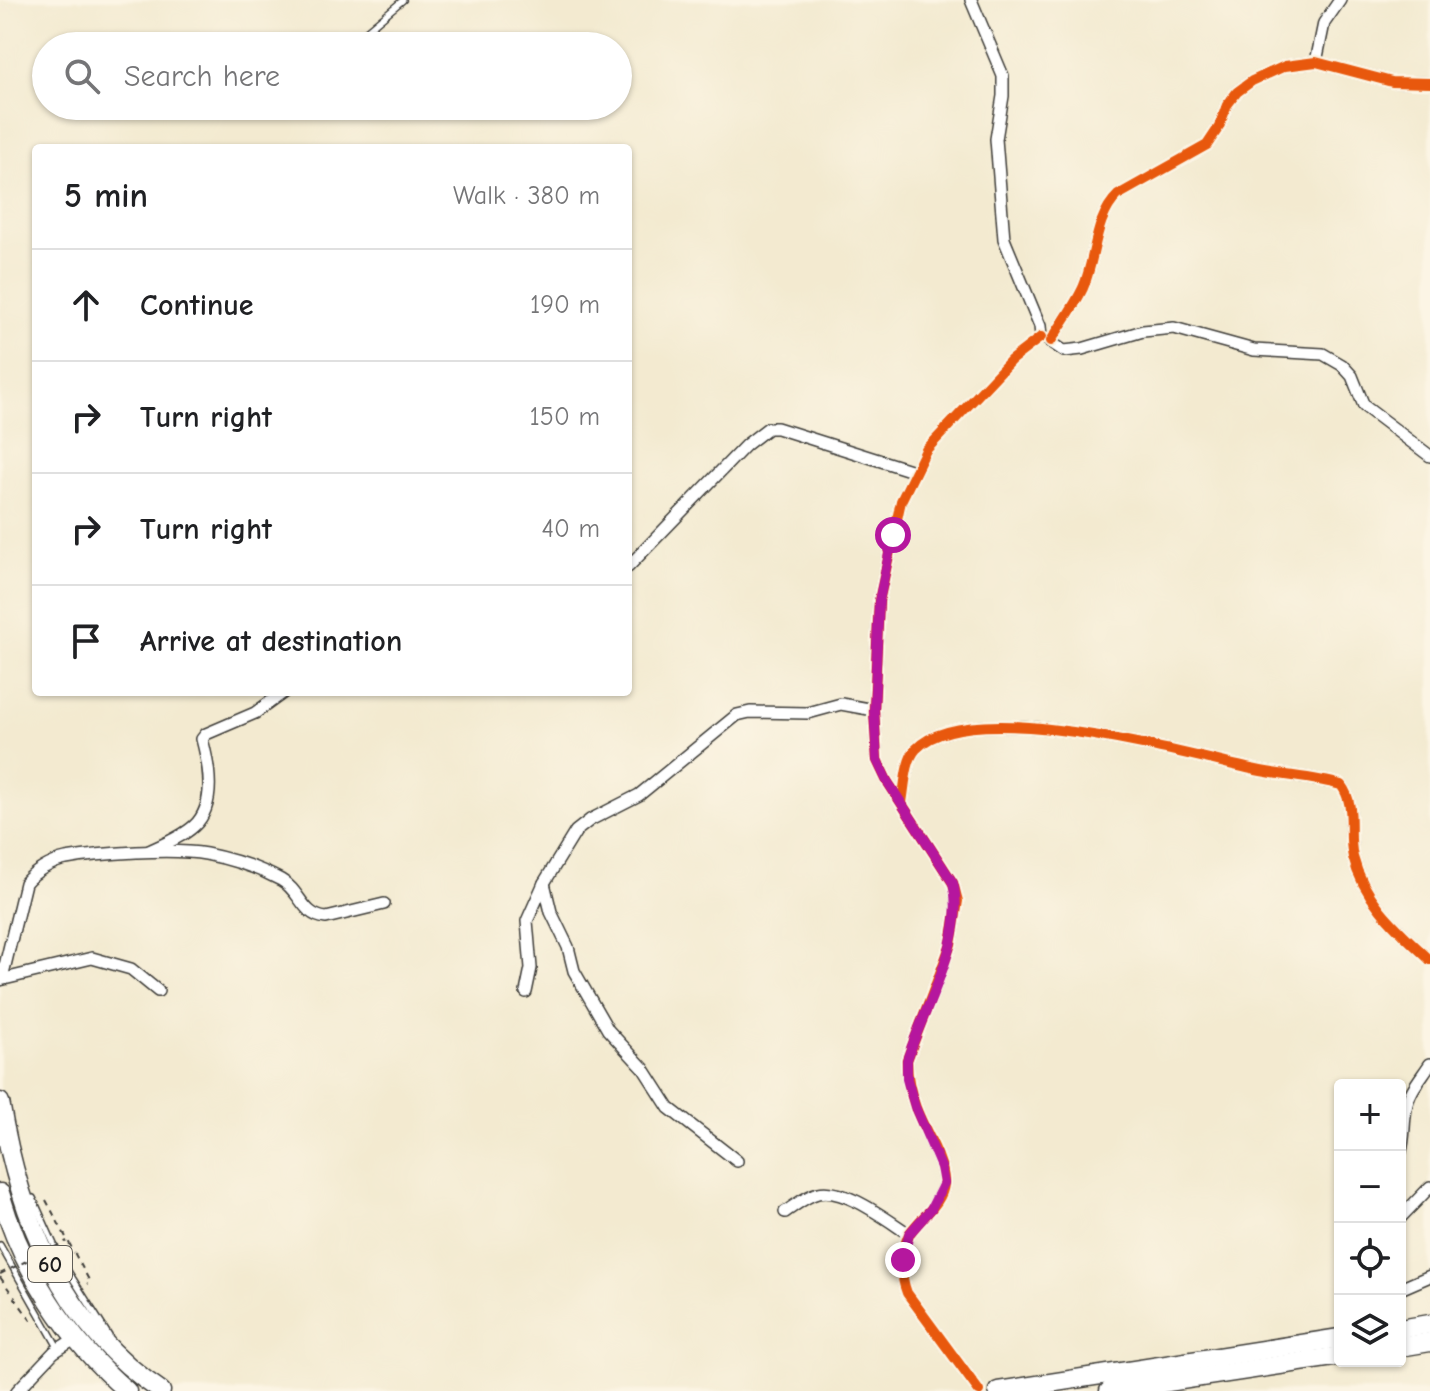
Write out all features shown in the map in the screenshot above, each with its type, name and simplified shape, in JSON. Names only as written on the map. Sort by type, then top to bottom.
[{"type":"highway","name":"60","points":[[1,1108],[13,1170],[25,1212],[39,1244],[75,1306],[96,1334],[120,1359],[161,1391]]},
{"type":"highway","name":"60","points":[[0,1193],[24,1253],[51,1302],[76,1338],[127,1391]]},
{"type":"highway","points":[[1406,1328],[1430,1324]]},
{"type":"highway","points":[[998,1391],[1334,1339]]},
{"type":"highway","points":[[1406,1346],[1430,1342]]},
{"type":"highway","points":[[1109,1391],[1334,1357]]},
{"type":"street","points":[[971,0],[1003,76],[996,139],[1004,239],[1046,339],[1064,351],[1082,349],[1143,331],[1174,328],[1254,350],[1323,354],[1342,365],[1352,376],[1364,406],[1430,456]]},
{"type":"street","points":[[1316,62],[1324,23],[1340,0]]},
{"type":"street","points":[[979,1391],[907,1293],[901,1278],[909,1234],[931,1209],[944,1183],[941,1167],[915,1107],[907,1079],[907,1060],[951,944],[958,901],[953,883],[877,760],[874,710],[879,601],[901,501],[913,471],[944,429],[1011,360],[1046,339],[1070,313],[1084,285],[1107,206],[1118,195],[1207,145],[1237,92],[1252,81],[1285,66],[1316,62],[1392,82],[1430,83]]},
{"type":"street","points":[[632,563],[746,445],[768,428],[777,428],[913,471]]},
{"type":"street","points":[[148,852],[197,824],[205,810],[209,788],[208,757],[202,739],[206,734],[255,713],[278,696]]},
{"type":"street","points":[[526,992],[531,968],[527,921],[544,883],[582,825],[639,795],[737,715],[750,712],[808,713],[841,704],[874,710]]},
{"type":"street","points":[[902,802],[914,750],[956,729],[1061,728],[1341,785],[1350,803],[1353,855],[1362,879],[1380,912],[1430,960]]},
{"type":"street","points":[[158,991],[131,969],[92,958],[1,979],[25,883],[31,875],[63,859],[148,852],[205,854],[243,864],[283,881],[310,913],[318,917],[326,918],[384,904]]},
{"type":"street","points":[[544,883],[551,912],[568,947],[574,971],[608,1030],[644,1069],[669,1108],[737,1161]]},
{"type":"street","points":[[1401,1151],[1411,1093],[1430,1064]]},
{"type":"street","points":[[1406,1212],[1430,1187]]},
{"type":"street","points":[[785,1212],[809,1196],[822,1192],[835,1193],[854,1200],[909,1234]]},
{"type":"street","points":[[1406,1286],[1430,1276]]},
{"type":"street","points":[[17,1391],[59,1349],[76,1338]]},
{"type":"lane","points":[[365,32],[403,0]]},
{"type":"lane","points":[[1,1108],[27,1183]]},
{"type":"lane","points":[[31,1194],[61,1260],[107,1331],[120,1359]]},
{"type":"lane","points":[[0,1245],[59,1349]]},
{"type":"path","points":[[47,1200],[90,1282]]},
{"type":"path","points":[[27,1315],[0,1276],[67,1241]]},
{"type":"cycle path","points":[[1051,341],[1083,288],[1100,227],[1110,204],[1118,195],[1207,145],[1219,127],[1227,105],[1237,92],[1252,81],[1285,66],[1316,62],[1392,82],[1430,83]]},
{"type":"cycle path","points":[[979,1391],[907,1293],[903,1279],[902,1263],[907,1240],[940,1197],[944,1183],[937,1155],[912,1096],[907,1060],[951,944],[958,901],[953,883],[887,781],[877,760],[874,710],[879,601],[901,501],[926,450],[1011,360],[1041,337]]},
{"type":"cycle path","points":[[902,802],[908,767],[916,749],[943,733],[982,727],[1029,727],[1080,733],[1341,785],[1349,802],[1353,857],[1365,887],[1384,914],[1430,960]]},
{"type":"route","points":[[893,535],[879,601],[874,710],[877,760],[887,781],[953,883],[958,901],[951,944],[907,1060],[907,1079],[915,1107],[941,1167],[944,1183],[931,1209],[909,1234],[903,1260]]}]
